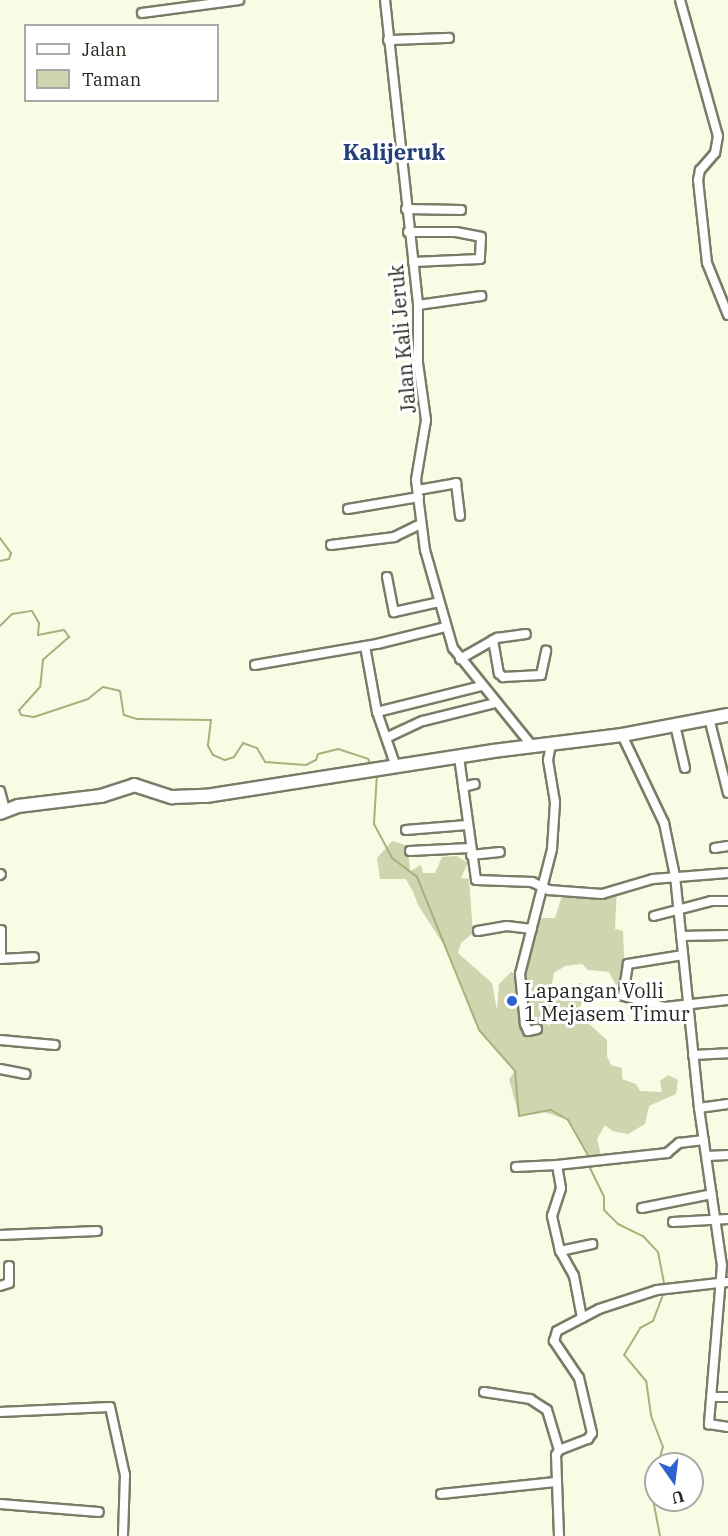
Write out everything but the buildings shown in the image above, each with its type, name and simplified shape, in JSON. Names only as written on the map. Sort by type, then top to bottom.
[{"type":"street","points":[[142,13],[238,0]]},
{"type":"street","name":"Jalan Kali Jeruk","points":[[385,0],[408,232],[418,305],[418,363],[426,420],[416,462],[421,524],[445,627],[460,658],[496,703],[543,746]]},
{"type":"street","points":[[680,0],[718,136],[715,153],[700,170],[698,180],[707,263],[728,315]]},
{"type":"street","points":[[388,40],[449,38]]},
{"type":"street","points":[[406,209],[460,210]]},
{"type":"street","points":[[408,232],[456,232],[481,237],[480,259],[413,262]]},
{"type":"street","points":[[418,305],[481,296]]},
{"type":"street","points":[[348,508],[456,483],[460,516]]},
{"type":"street","points":[[331,545],[394,537],[421,524]]},
{"type":"street","points":[[387,577],[394,612],[439,602]]},
{"type":"street","points":[[255,665],[365,646],[445,627]]},
{"type":"street","points":[[460,658],[492,639],[526,634]]},
{"type":"street","points":[[492,639],[499,674],[503,677],[541,675],[546,651]]},
{"type":"street","points":[[365,646],[377,712],[388,737],[396,766]]},
{"type":"street","points":[[377,712],[482,686]]},
{"type":"street","points":[[388,737],[423,721],[496,703]]},
{"type":"street","points":[[0,791],[3,812],[101,796],[134,785],[186,798],[622,735],[728,715]]},
{"type":"street","points":[[709,718],[728,793]]},
{"type":"street","points":[[675,724],[685,768]]},
{"type":"street","points":[[622,735],[664,823],[675,876],[676,911],[681,936],[699,1108],[725,1282],[709,1424],[728,1427]]},
{"type":"street","points":[[537,1029],[528,1031],[525,1024],[520,976],[552,849],[555,802],[543,746]]},
{"type":"street","points":[[459,757],[466,825],[476,880],[532,882],[543,886],[602,894],[653,879],[728,873]]},
{"type":"street","points":[[463,787],[475,784]]},
{"type":"street","points":[[406,830],[466,825]]},
{"type":"street","points":[[715,848],[728,846]]},
{"type":"street","points":[[410,851],[500,852]]},
{"type":"street","points":[[654,916],[728,901]]},
{"type":"street","points":[[478,931],[507,926],[532,929]]},
{"type":"street","points":[[1,930],[0,959],[34,957]]},
{"type":"street","points":[[681,936],[728,935]]},
{"type":"street","points":[[683,955],[628,964],[623,995],[665,1007],[728,1000]]},
{"type":"street","points":[[0,1040],[55,1045]]},
{"type":"street","points":[[693,1054],[728,1053]]},
{"type":"street","points":[[0,1069],[26,1074]]},
{"type":"street","points":[[699,1108],[728,1104]]},
{"type":"street","points":[[516,1167],[667,1154],[679,1143],[704,1140]]},
{"type":"street","points":[[707,1156],[728,1155]]},
{"type":"street","points":[[557,1165],[561,1188],[552,1216],[560,1251],[574,1276],[582,1318]]},
{"type":"street","points":[[642,1208],[712,1194]]},
{"type":"street","points":[[673,1222],[728,1219]]},
{"type":"street","points":[[0,1234],[97,1231]]},
{"type":"street","points":[[560,1251],[592,1244]]},
{"type":"street","points":[[0,1286],[11,1280],[9,1266]]},
{"type":"street","points":[[559,1450],[588,1439],[591,1433],[579,1378],[554,1341],[559,1329],[582,1318],[668,1287],[725,1282]]},
{"type":"street","points":[[484,1392],[530,1399],[547,1410],[559,1450],[555,1482],[559,1536]]},
{"type":"street","points":[[711,1397],[728,1397]]},
{"type":"street","points":[[0,1412],[110,1407],[126,1475],[123,1536]]},
{"type":"street","points":[[441,1494],[555,1482]]},
{"type":"street","points":[[0,1504],[99,1512]]},
{"type":"green space","points":[[392,841],[408,846],[410,871],[421,865],[423,873],[435,873],[442,857],[457,856],[468,863],[461,878],[469,879],[473,933],[461,943],[458,953],[492,983],[497,1010],[499,984],[511,972],[523,976],[522,1012],[529,1007],[525,965],[517,965],[522,950],[529,948],[538,918],[555,918],[564,889],[617,888],[615,929],[623,931],[625,980],[616,985],[609,972],[588,970],[582,964],[565,966],[554,973],[551,988],[581,983],[585,992],[578,1014],[607,1040],[607,1056],[611,1065],[622,1068],[622,1079],[636,1084],[640,1091],[662,1092],[660,1081],[668,1075],[678,1080],[676,1094],[649,1106],[645,1124],[628,1134],[612,1131],[605,1125],[597,1139],[602,1159],[592,1160],[568,1120],[544,1112],[519,1116],[509,1079],[515,1071],[479,1030],[449,953],[418,905],[406,879],[380,879],[377,858]]},
{"type":"waterway","points":[[0,538],[11,553],[9,559],[0,561]]},
{"type":"waterway","points":[[0,626],[12,614],[32,611],[39,623],[38,635],[64,630],[69,637],[43,660],[40,687],[19,710],[21,715],[34,717],[88,699],[103,687],[120,691],[124,715],[137,719],[211,720],[208,746],[213,755],[225,760],[234,757],[243,743],[257,748],[265,762],[306,765],[316,760],[318,754],[338,749],[368,759],[372,766]]},
{"type":"waterway","points":[[377,773],[374,824],[392,858],[417,877],[479,1030],[515,1071],[519,1116],[551,1110],[568,1120],[589,1157]]},
{"type":"waterway","points":[[590,1168],[604,1197],[604,1210],[618,1224],[643,1236],[658,1252],[665,1287]]},
{"type":"waterway","points":[[662,1297],[653,1321],[640,1328],[624,1355],[646,1381],[651,1415],[663,1447],[662,1452]]},
{"type":"waterway","points":[[655,1512],[660,1536]]},
{"type":"place","name":"Lapangan Volli 1 Mejasem Timur","points":[[512,1001]]},
{"type":"district","name":"Kalijeruk","points":[[394,152]]}]
